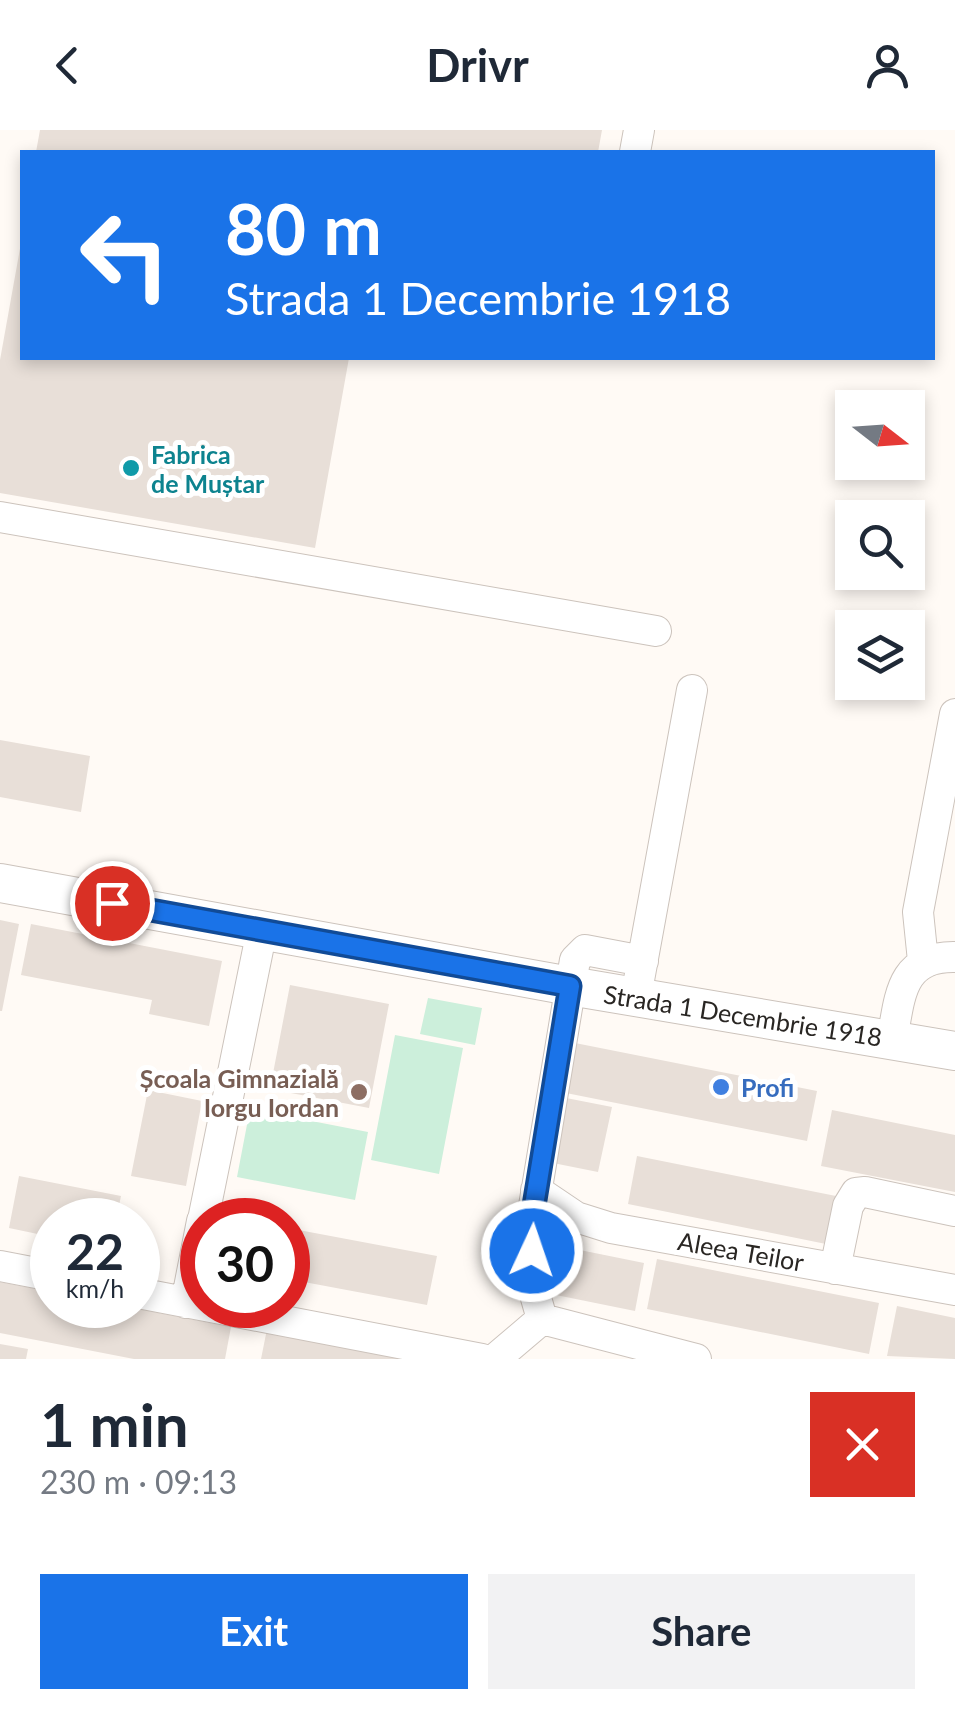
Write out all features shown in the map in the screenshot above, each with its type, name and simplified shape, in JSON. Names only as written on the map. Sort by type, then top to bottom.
[{"type":"main road","name":"Strada 1 Decembrie 1918","points":[[0,882],[570,986],[640,980],[955,1052]]},
{"type":"street","points":[[0,517],[656,631]]},
{"type":"street","points":[[640,980],[692,690]]},
{"type":"street","points":[[923,961],[918,912],[955,714]]},
{"type":"street","points":[[207,1198],[262,930]]},
{"type":"street","points":[[892,1040],[910,973],[923,961],[937,956],[955,957]]},
{"type":"street","points":[[542,1320],[532,1284],[532,1218],[570,986]]},
{"type":"street","name":"Aleea Teilor","points":[[536,1190],[576,1217],[594,1224],[954,1287]]},
{"type":"street","points":[[835,1268],[848,1206],[856,1193],[955,1210]]},
{"type":"street","points":[[0,1266],[30,1272]]},
{"type":"street","points":[[495,1359],[542,1320]]},
{"type":"street","points":[[542,1320],[696,1359]]},
{"type":"street","points":[[310,1326],[482,1359]]},
{"type":"green space","points":[[428,998],[482,1008],[475,1045],[420,1034]]},
{"type":"green space","points":[[395,1035],[463,1048],[439,1174],[371,1160]]},
{"type":"green space","points":[[250,1109],[368,1132],[355,1200],[237,1177]]},
{"type":"building","points":[[40,130],[602,130],[598,150],[36,150]]},
{"type":"building","points":[[20,249],[20,360],[349,360],[315,548],[0,493],[0,360]]},
{"type":"building","points":[[0,740],[90,756],[81,812],[0,797]]},
{"type":"building","points":[[0,920],[19,924],[2,1011],[0,1011]]},
{"type":"building","points":[[31,924],[222,961],[209,1026],[149,1014],[152,1000],[21,975]]},
{"type":"building","points":[[290,985],[389,1004],[369,1108],[270,1089]]},
{"type":"building","points":[[570,1042],[817,1091],[807,1141],[561,1092]]},
{"type":"building","points":[[148,1090],[202,1101],[186,1186],[131,1176]]},
{"type":"building","points":[[561,1097],[612,1107],[598,1172],[548,1162]]},
{"type":"building","points":[[832,1110],[955,1135],[955,1192],[821,1166]]},
{"type":"building","points":[[637,1156],[836,1196],[826,1244],[628,1204]]},
{"type":"building","points":[[19,1176],[121,1196],[30,1198],[30,1232],[9,1228]]},
{"type":"building","points":[[310,1232],[437,1256],[427,1305],[310,1283]]},
{"type":"building","points":[[565,1247],[644,1263],[635,1311],[556,1295]]},
{"type":"building","points":[[657,1259],[879,1303],[869,1354],[647,1309]]},
{"type":"building","points":[[0,1282],[30,1288],[30,1328],[160,1328],[160,1313],[180,1317],[180,1328],[231,1328],[225,1359],[134,1359],[0,1333]]},
{"type":"building","points":[[897,1306],[955,1318],[955,1359],[887,1356]]},
{"type":"building","points":[[267,1328],[288,1328],[439,1359],[261,1359]]},
{"type":"building","points":[[0,1344],[28,1349],[26,1359],[0,1359]]},
{"type":"place","name":"Fabrica de Muștar","points":[[131,468]]},
{"type":"place","name":"Profi","points":[[721,1087]]},
{"type":"place","name":"Școala Gimnazială Iorgu Iordan","points":[[359,1092]]},
{"type":"route","points":[[112,903],[570,986],[532,1218],[532,1251]]}]
